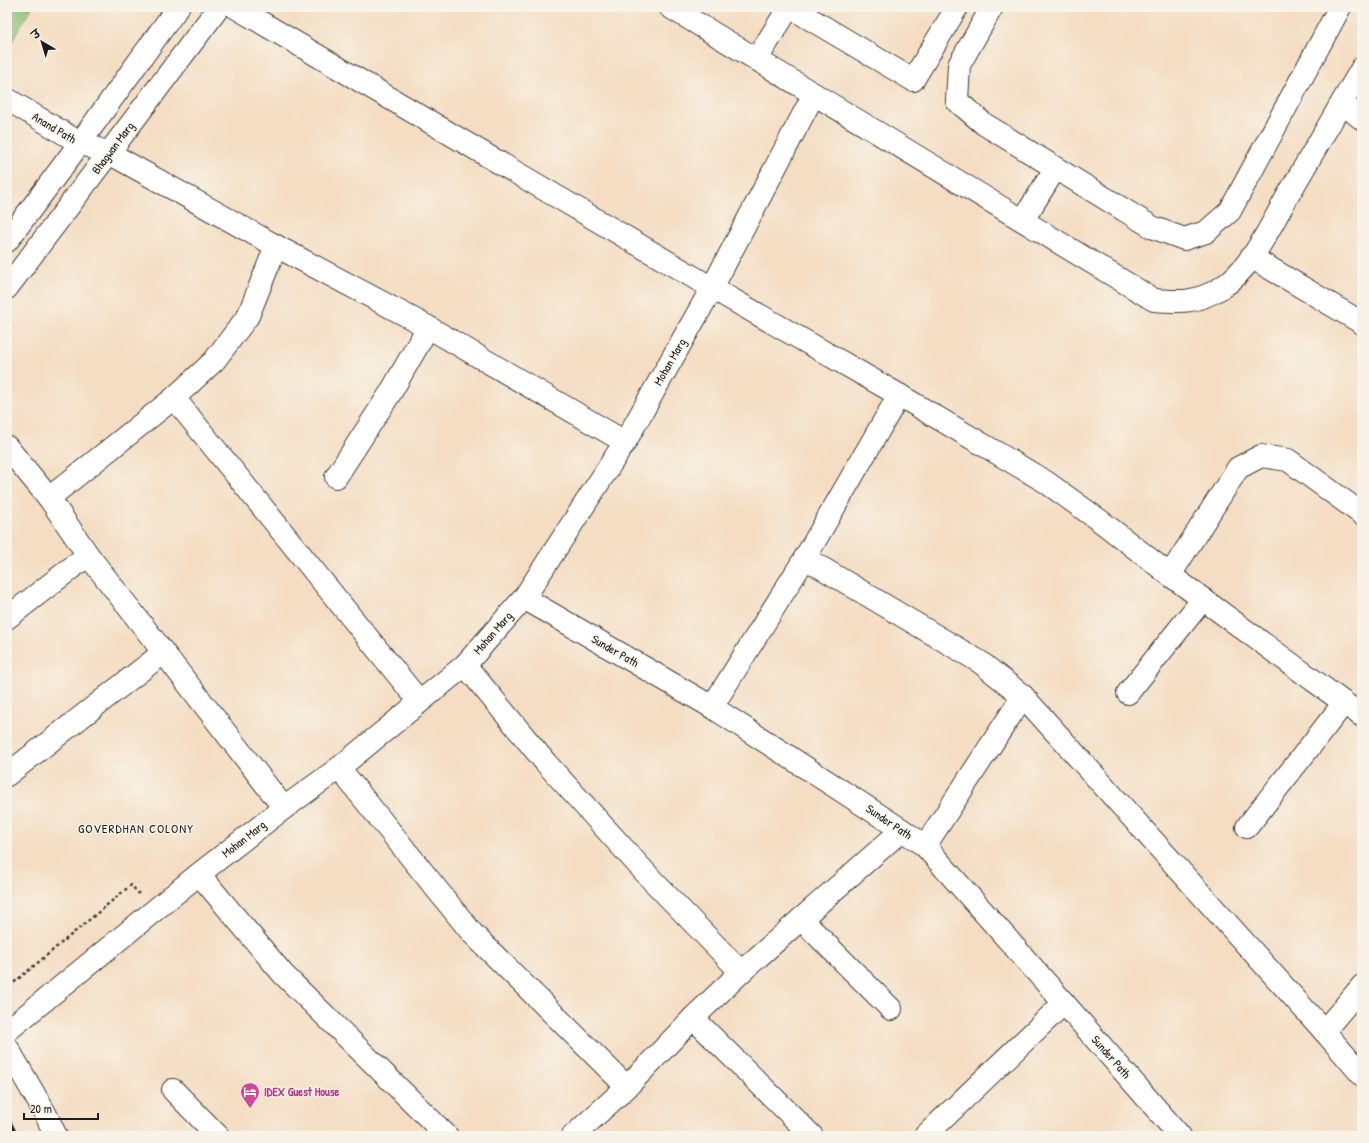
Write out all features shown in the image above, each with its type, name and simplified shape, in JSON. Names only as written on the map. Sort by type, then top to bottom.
[{"type":"street","points":[[7,241],[178,7]]},
{"type":"street","name":"Bhagwan Marg","points":[[7,288],[219,7]]},
{"type":"street","points":[[235,7],[712,288],[899,395],[1046,482],[1103,522],[1170,575],[1362,716]]},
{"type":"street","points":[[670,7],[1154,300],[1184,302],[1198,300],[1222,288],[1239,273],[1260,245],[1362,68]]},
{"type":"street","points":[[757,59],[790,7],[913,80],[957,7]]},
{"type":"street","points":[[992,7],[959,65],[957,100],[984,124],[1055,169],[1152,227],[1184,238],[1206,232],[1230,211],[1340,7]]},
{"type":"street","name":"Mohan Marg","points":[[7,1031],[199,874],[284,808],[339,768],[419,701],[465,665],[524,598],[625,442],[712,288],[814,94]]},
{"type":"street","name":"Anand Path","points":[[7,99],[80,143],[109,153],[276,246],[428,327],[625,442]]},
{"type":"street","points":[[1342,103],[1362,119]]},
{"type":"street","points":[[1023,220],[1055,169]]},
{"type":"street","points":[[48,498],[174,398],[214,361],[248,316],[276,246]]},
{"type":"street","points":[[1251,257],[1362,323]]},
{"type":"street","points":[[336,477],[391,392],[428,327]]},
{"type":"street","points":[[712,707],[805,558],[899,395]]},
{"type":"street","points":[[174,398],[419,701]]},
{"type":"street","points":[[7,447],[48,498],[88,555],[284,808]]},
{"type":"street","points":[[1170,575],[1238,468],[1261,456],[1288,460],[1362,514]]},
{"type":"street","points":[[7,618],[88,555]]},
{"type":"street","points":[[805,558],[980,662],[1023,696],[1324,1030],[1362,1075]]},
{"type":"street","name":"Sunder Path","points":[[524,598],[712,707],[925,846],[1180,1136]]},
{"type":"street","points":[[1128,693],[1203,599]]},
{"type":"street","points":[[7,775],[163,652]]},
{"type":"street","points":[[465,665],[546,763],[652,880],[741,972]]},
{"type":"street","points":[[925,846],[1023,696]]},
{"type":"street","points":[[1248,827],[1344,702]]},
{"type":"street","points":[[339,768],[472,933],[627,1087]]},
{"type":"street","points":[[573,1136],[627,1087],[741,972],[902,830]]},
{"type":"street","points":[[199,874],[283,974],[447,1136]]},
{"type":"street","points":[[801,919],[891,1009]]},
{"type":"street","points":[[1324,1030],[1362,986]]},
{"type":"street","points":[[925,1136],[1064,1003]]},
{"type":"street","points":[[694,1018],[812,1136]]},
{"type":"street","points":[[7,1047],[45,1113],[56,1136]]},
{"type":"street","points":[[173,1090],[218,1136]]},
{"type":"path","points":[[7,978],[11,985],[131,885],[153,912]]},
{"type":"green space","points":[[7,7],[32,7],[7,49]]},
{"type":"railway","points":[[7,1116],[17,1136]]},
{"type":"place","name":"IDEX Guest House","points":[[250,1109]]},
{"type":"district","name":"GOVERDHAN COLONY","points":[[136,828]]}]
